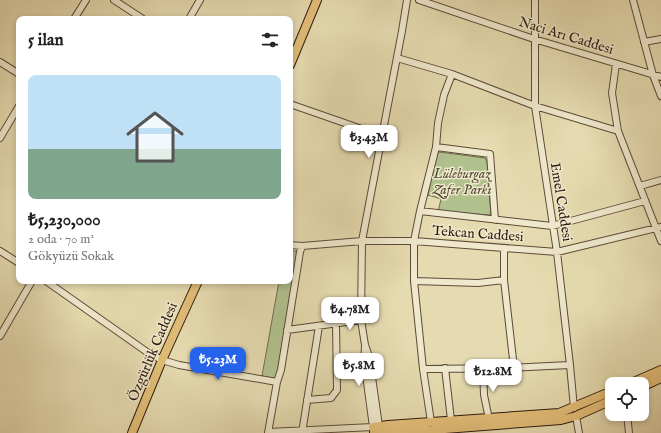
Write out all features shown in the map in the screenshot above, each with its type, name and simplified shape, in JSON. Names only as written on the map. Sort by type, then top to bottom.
[{"type":"main road","points":[[293,59],[318,0]]},
{"type":"main road","name":"Özgürlük Caddesi","points":[[132,433],[162,360],[197,284]]},
{"type":"main road","points":[[645,377],[661,370]]},
{"type":"main road","points":[[649,383],[661,378]]},
{"type":"main road","points":[[377,430],[489,426],[561,420],[605,395]]},
{"type":"main road","points":[[575,412],[605,402]]},
{"type":"main road","points":[[431,428],[451,420],[489,426]]},
{"type":"street","points":[[76,16],[86,0]]},
{"type":"street","points":[[114,0],[138,16]]},
{"type":"street","points":[[191,16],[200,0]]},
{"type":"street","points":[[302,246],[281,370],[277,382],[268,433],[362,428],[377,430],[364,360],[365,345],[361,320],[362,241],[407,0]]},
{"type":"street","name":"Naci Arı Caddesi","points":[[419,0],[534,39],[661,77]]},
{"type":"street","name":"Emel Caddesi","points":[[535,0],[535,106],[556,252],[575,412],[579,433]]},
{"type":"street","points":[[633,0],[661,96]]},
{"type":"street","points":[[644,42],[661,40]]},
{"type":"street","points":[[397,58],[452,74],[535,106],[618,130]]},
{"type":"street","points":[[0,62],[16,72]]},
{"type":"street","points":[[616,64],[612,93],[618,130],[645,201],[658,228],[661,241]]},
{"type":"street","points":[[431,428],[414,281],[414,241],[436,147],[438,123],[444,94],[452,74]]},
{"type":"street","points":[[293,105],[382,136]]},
{"type":"street","points":[[0,138],[16,111]]},
{"type":"street","points":[[436,147],[490,154],[495,220]]},
{"type":"street","points":[[640,186],[661,180]]},
{"type":"street","points":[[420,211],[552,226],[645,201]]},
{"type":"street","name":"Tekcan Caddesi","points":[[293,245],[302,246],[362,241],[414,241],[556,252],[658,228]]},
{"type":"street","points":[[504,248],[504,280],[514,368]]},
{"type":"street","points":[[0,251],[16,261]]},
{"type":"street","points":[[414,281],[478,283],[504,280]]},
{"type":"street","points":[[0,336],[30,284]]},
{"type":"street","points":[[50,284],[147,352],[162,360],[186,366],[277,382]]},
{"type":"street","points":[[287,330],[361,320]]},
{"type":"street","points":[[308,400],[331,398],[337,390],[336,324]]},
{"type":"street","points":[[302,431],[320,326]]},
{"type":"street","points":[[424,369],[514,368],[570,365]]},
{"type":"street","points":[[445,368],[451,420]]},
{"type":"street","points":[[484,368],[484,395],[489,426]]},
{"type":"street","points":[[628,421],[629,433]]},
{"type":"green space","name":"Lüleburgaz Zafer Parkı","points":[[439,152],[485,158],[487,162],[491,215],[438,212],[441,199],[428,195],[436,154]]},
{"type":"green space","points":[[293,251],[298,252],[293,281]]},
{"type":"green space","points":[[278,284],[292,284],[276,379],[262,376]]}]
